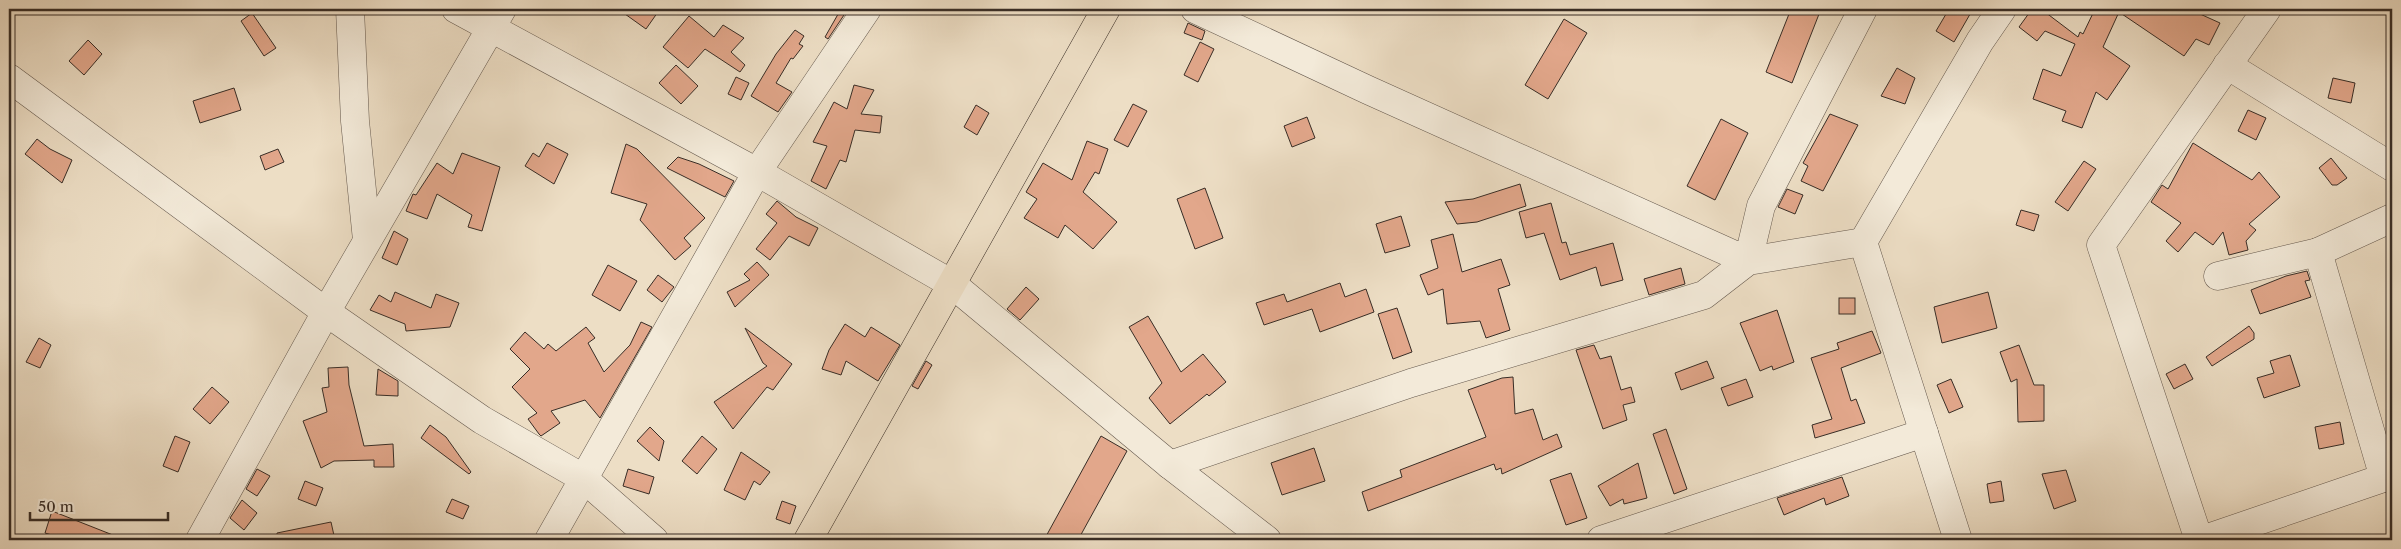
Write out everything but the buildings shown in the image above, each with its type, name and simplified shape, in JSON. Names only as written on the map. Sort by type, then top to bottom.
[{"type":"main road","points":[[808,540],[1106,9]]},
{"type":"street","points":[[350,9],[355,121],[367,240]]},
{"type":"street","points":[[456,9],[496,18],[757,172],[952,284],[1170,465],[1267,540]]},
{"type":"street","points":[[549,540],[757,172],[867,9]]},
{"type":"street","points":[[1195,9],[1386,98],[1748,260]]},
{"type":"street","points":[[1748,260],[1761,206],[1863,9]]},
{"type":"street","points":[[1958,540],[1863,242],[1980,41],[2002,9]]},
{"type":"street","points":[[2267,9],[2101,245],[2200,540],[2388,476],[2318,252]]},
{"type":"street","points":[[200,540],[326,312],[496,18]]},
{"type":"street","points":[[2227,65],[2392,167]]},
{"type":"street","points":[[9,78],[326,312],[482,420],[583,478],[654,540]]},
{"type":"street","points":[[2218,276],[2318,252],[2392,218]]},
{"type":"street","points":[[1170,465],[1411,382],[1704,296],[1748,260],[1863,242]]},
{"type":"street","points":[[1601,540],[1924,433]]}]
